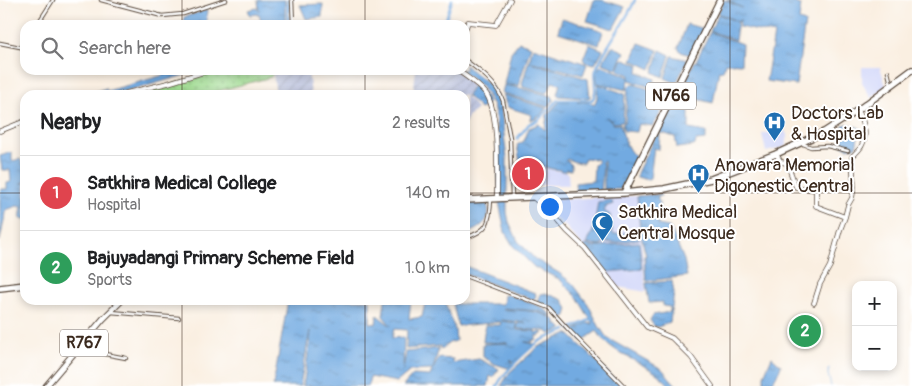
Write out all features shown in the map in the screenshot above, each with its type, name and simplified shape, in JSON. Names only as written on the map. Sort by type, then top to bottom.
[{"type":"highway","name":"N766","points":[[624,193],[720,0]]},
{"type":"highway","points":[[470,200],[624,193],[664,189],[725,174],[802,143],[824,132],[858,110],[912,70]]},
{"type":"highway","points":[[0,288],[20,286]]},
{"type":"main road","name":"R767","points":[[46,386],[117,305]]},
{"type":"street","points":[[40,20],[53,0]]},
{"type":"street","points":[[101,0],[162,16],[183,14],[226,0]]},
{"type":"street","points":[[292,0],[293,20]]},
{"type":"street","points":[[470,22],[496,25],[510,0]]},
{"type":"street","points":[[0,43],[20,47]]},
{"type":"street","points":[[470,64],[491,82],[501,95],[503,101],[510,138],[511,199]]},
{"type":"street","points":[[888,72],[892,86]]},
{"type":"street","points":[[139,90],[194,75]]},
{"type":"street","points":[[463,75],[486,94],[490,101],[497,151],[497,196],[494,199],[487,226],[478,234],[470,236]]},
{"type":"street","points":[[814,303],[820,284],[830,266],[848,205],[852,198],[854,186],[852,157],[862,146],[864,140],[862,117],[858,110]]},
{"type":"street","points":[[0,131],[20,124]]},
{"type":"street","points":[[802,143],[811,147],[827,146],[848,151]]},
{"type":"street","points":[[776,154],[781,162],[787,163],[796,187],[816,190],[816,206],[845,217]]},
{"type":"street","points":[[534,198],[584,248],[647,327],[672,338],[691,357],[712,386]]},
{"type":"street","points":[[470,278],[549,308],[624,386]]},
{"type":"street","points":[[110,312],[179,318]]},
{"type":"street","points":[[78,349],[126,358]]},
{"type":"shaded area","points":[[862,67],[880,67],[886,86],[871,98],[862,83]]},
{"type":"shaded area","points":[[273,75],[309,75],[310,90],[275,90]]},
{"type":"shaded area","points":[[415,75],[462,75],[472,85],[469,90],[414,90]]},
{"type":"shaded area","points":[[470,101],[477,109],[470,115]]},
{"type":"shaded area","name":"Doctors Lab & Hospital","points":[[784,129],[788,137],[785,147],[766,152],[762,134]]},
{"type":"shaded area","points":[[535,162],[541,163],[542,166],[552,170],[568,172],[569,185],[512,185],[513,164],[534,166]]},
{"type":"shaded area","points":[[637,196],[646,292],[618,287],[567,228],[538,200]]},
{"type":"green space","points":[[202,75],[272,75],[271,77],[222,90],[153,90]]},
{"type":"water","points":[[258,0],[285,0],[285,20],[261,20],[259,14],[250,15],[248,10],[257,8],[259,11]]},
{"type":"water","points":[[594,0],[602,0],[625,7],[613,29],[587,21]]},
{"type":"water","points":[[724,0],[742,8],[727,0],[786,0],[801,5],[799,20],[805,22],[796,85],[766,81],[774,34],[739,27],[740,19],[739,22],[718,13]]},
{"type":"water","points":[[323,4],[322,17],[306,19],[300,5]]},
{"type":"water","points":[[207,10],[206,20],[184,20],[184,17]]},
{"type":"water","points":[[718,14],[738,22],[735,40],[710,31]]},
{"type":"water","points":[[562,18],[603,31],[599,45],[558,32]]},
{"type":"water","points":[[687,24],[704,29],[690,55],[681,52],[678,48]]},
{"type":"water","points":[[710,32],[742,44],[741,64],[725,63],[723,71],[719,70],[713,103],[683,96],[685,90],[682,88],[695,61],[702,63],[696,61]]},
{"type":"water","points":[[519,42],[531,46],[519,86],[505,85],[511,52]]},
{"type":"water","points":[[639,43],[658,50],[651,69],[632,60]]},
{"type":"water","points":[[589,44],[603,50],[595,64],[585,62],[583,59]]},
{"type":"water","points":[[612,46],[625,52],[617,69],[602,63]]},
{"type":"water","points":[[533,47],[587,64],[583,75],[529,61]]},
{"type":"water","points":[[660,50],[670,55],[663,77],[653,72]]},
{"type":"water","points":[[672,56],[688,60],[676,83],[665,78]]},
{"type":"water","points":[[625,59],[639,65],[638,72],[655,79],[653,88],[629,80],[626,90],[597,83],[596,72],[601,65],[628,76],[629,79],[630,75],[618,70],[622,60]]},
{"type":"water","points":[[528,63],[588,79],[590,97],[559,96],[557,94],[560,84],[552,82],[546,93],[523,87],[522,84]]},
{"type":"water","points":[[470,69],[491,86],[500,102],[507,159],[507,212],[509,222],[518,241],[535,259],[573,284],[588,304],[607,338],[662,369],[677,386],[670,386],[653,371],[612,348],[597,331],[582,341],[572,331],[587,323],[593,324],[577,297],[559,279],[534,267],[513,246],[505,232],[499,202],[496,122],[493,105],[482,87],[466,75],[470,75]]},
{"type":"water","points":[[164,75],[185,75],[132,90],[111,90]]},
{"type":"water","points":[[598,84],[625,94],[623,122],[614,123],[606,117],[613,124],[620,124],[627,146],[635,156],[636,163],[625,182],[622,183],[621,189],[604,190],[604,161],[602,162],[601,193],[576,193],[575,183],[593,181],[594,165],[598,162],[596,159],[585,158],[583,163],[567,159],[565,161],[568,161],[571,165],[571,170],[561,171],[542,166],[542,162],[535,162],[534,164],[520,162],[517,145],[524,141],[529,128],[539,124],[545,130],[547,115],[560,101],[590,102],[594,105],[597,98]]},
{"type":"water","points":[[631,84],[666,95],[669,99],[653,126],[639,124],[637,132],[624,131],[622,125],[625,121],[628,87]]},
{"type":"water","points":[[475,85],[486,97],[487,106],[480,109],[470,99],[472,87]]},
{"type":"water","points":[[504,85],[552,96],[554,100],[548,106],[545,106],[502,93]]},
{"type":"water","points":[[503,95],[546,108],[540,116],[536,116],[536,119],[531,120],[532,115],[507,107]]},
{"type":"water","points":[[672,107],[689,111],[689,129],[706,132],[706,140],[696,141],[693,146],[677,148],[675,137],[659,133],[659,128]]},
{"type":"water","points":[[848,124],[860,128],[856,147],[847,148],[842,145],[843,125]]},
{"type":"water","points":[[656,134],[660,135],[659,149],[654,147],[650,179],[637,177],[637,173]]},
{"type":"water","points":[[12,152],[12,161],[20,159],[20,207],[6,210],[0,241],[0,194],[1,189],[7,189],[7,183],[11,182],[10,170],[2,170],[0,156]]},
{"type":"water","points":[[660,194],[661,196],[658,197],[660,202],[658,225],[671,229],[684,260],[687,276],[647,281],[644,256],[646,256],[640,231],[637,196]]},
{"type":"water","points":[[611,200],[613,204],[607,206],[604,211],[610,215],[613,234],[637,232],[639,239],[615,243],[604,242],[600,246],[587,244],[594,228],[604,234],[608,233],[594,226],[598,202]]},
{"type":"water","points":[[470,203],[487,204],[488,215],[486,220],[470,232]]},
{"type":"water","points":[[639,242],[642,269],[607,272],[584,247],[585,245],[594,247]]},
{"type":"water","points":[[470,268],[535,293],[534,300],[470,276]]},
{"type":"water","points":[[672,281],[674,293],[670,322],[658,327],[654,326],[650,320],[653,315],[670,312],[670,307],[663,306],[663,302],[649,303],[646,283]]},
{"type":"water","points":[[546,293],[563,300],[568,309],[566,316],[561,318],[551,307],[537,302],[540,294]]},
{"type":"water","points":[[504,295],[509,295],[542,307],[552,315],[537,311],[503,309],[532,311],[546,315],[557,322],[555,325],[559,325],[562,328],[550,334],[546,331],[519,329],[517,328],[518,323],[526,323],[502,320],[516,323],[517,330],[535,331],[536,334],[543,333],[539,336],[536,335],[536,340],[532,340],[533,342],[525,342],[534,344],[514,362],[510,360],[513,363],[508,368],[495,364],[483,357],[483,344],[508,343],[483,342],[485,325],[500,325],[501,322],[458,326],[453,305],[503,304]]},
{"type":"water","points":[[287,305],[370,305],[370,323],[376,324],[377,315],[391,326],[383,316],[384,305],[410,305],[409,319],[422,317],[425,305],[446,305],[455,330],[456,341],[449,343],[441,350],[440,346],[406,349],[407,330],[394,329],[392,338],[404,337],[403,370],[406,352],[439,348],[433,369],[439,358],[453,359],[453,363],[479,359],[499,369],[493,377],[490,376],[488,386],[403,386],[413,375],[430,376],[432,370],[410,371],[397,382],[370,377],[368,386],[303,386],[310,331],[300,386],[273,386]]},
{"type":"water","points":[[568,333],[622,386],[501,386],[510,372],[538,347]]},
{"type":"water","points":[[772,357],[781,365],[773,386],[764,386],[764,375]]},
{"type":"waterway","points":[[288,0],[288,20]]},
{"type":"waterway","points":[[446,20],[452,0]]},
{"type":"waterway","points":[[517,139],[529,124],[537,121],[558,100],[592,100],[595,93],[596,70],[604,52],[635,0]]},
{"type":"waterway","points":[[570,329],[592,319]]},
{"type":"waterway","points":[[497,386],[510,368],[535,345],[566,330]]},
{"type":"waterway","points":[[829,368],[828,374],[831,386]]},
{"type":"place","name":"Doctors Lab & Hospital","points":[[775,142]]},
{"type":"place","name":"Satkhira Medical College","points":[[528,174]]},
{"type":"place","name":"Anowara Memorial Digonestic Central","points":[[698,194]]},
{"type":"place","name":"Satkhira Medical Central Mosque","points":[[602,241]]},
{"type":"place","name":"Bajuyadangi Primary Scheme Field","points":[[805,331]]}]
